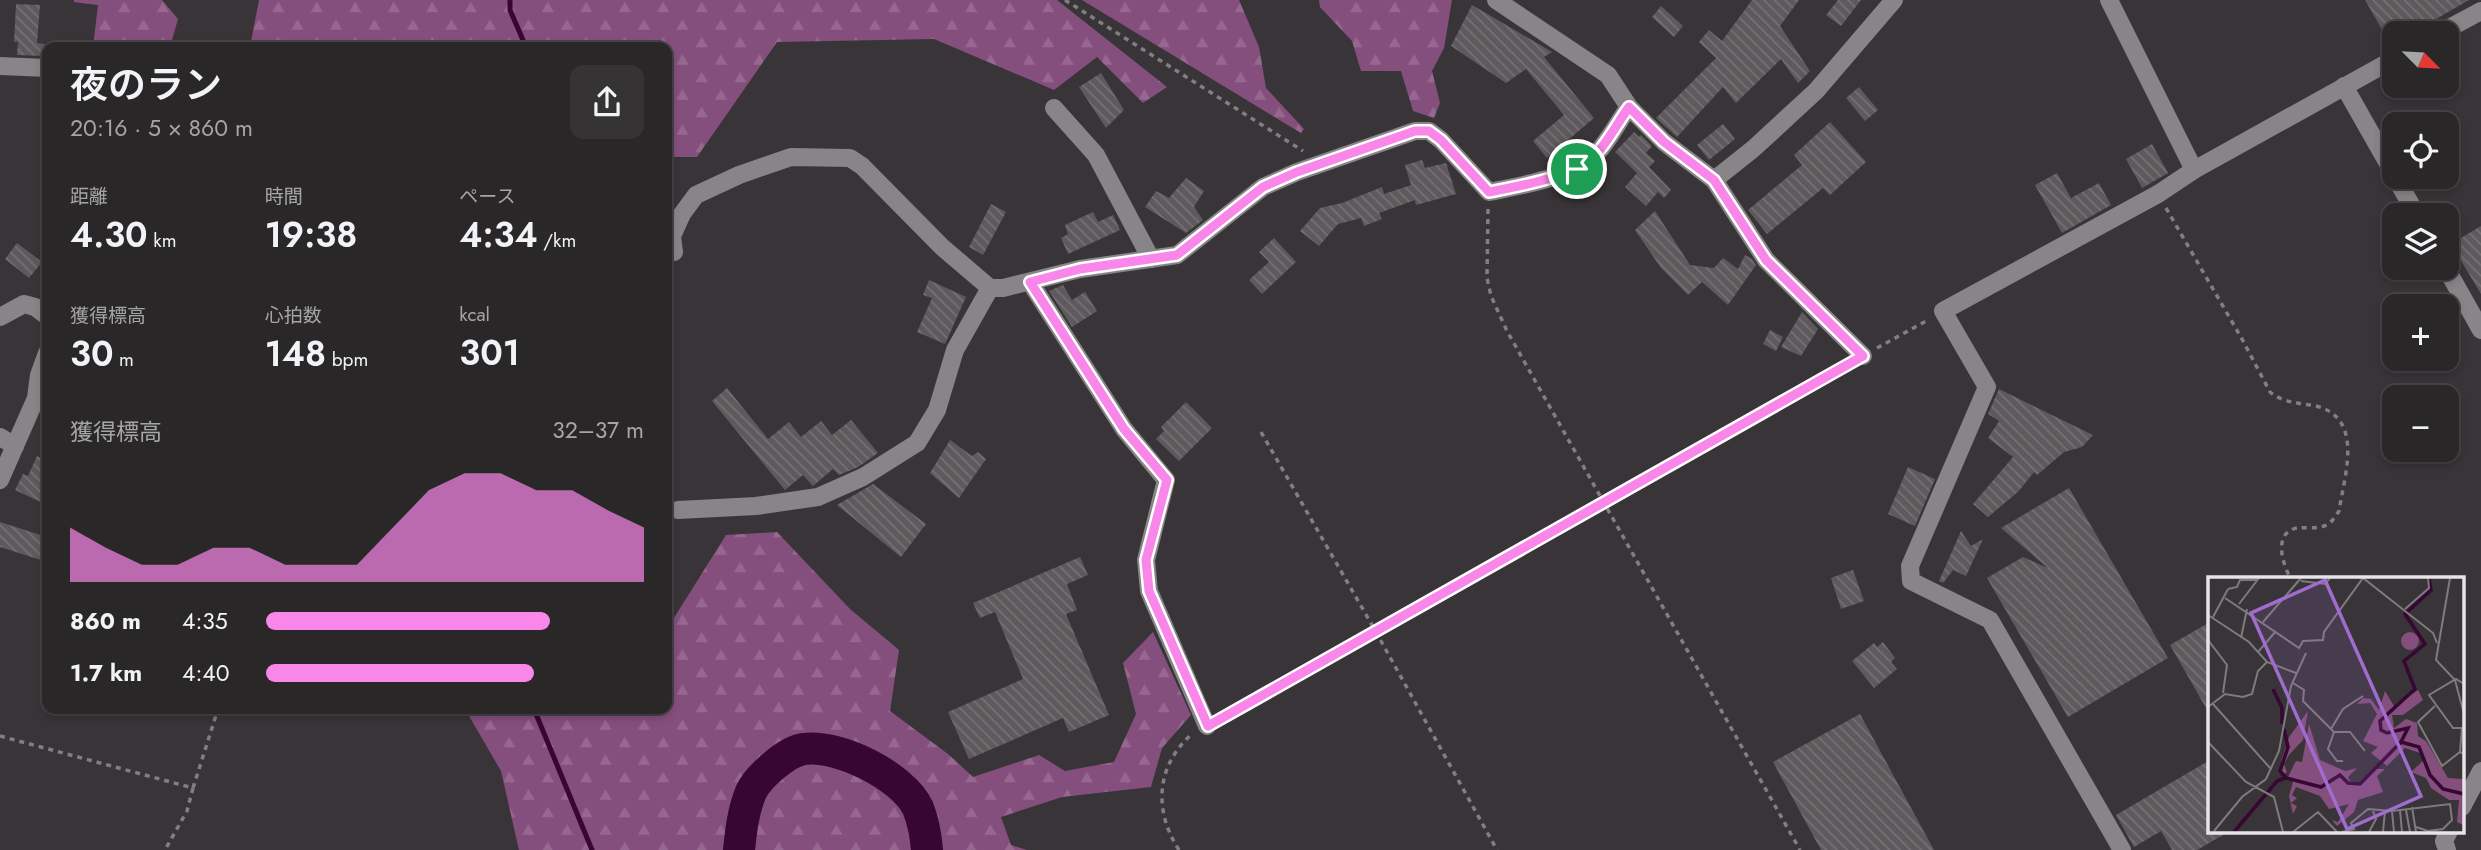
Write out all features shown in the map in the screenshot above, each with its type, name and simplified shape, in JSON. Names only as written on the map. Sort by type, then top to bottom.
[{"type":"street","points":[[1496,0],[1608,75],[1629,107],[1664,142],[1714,180],[1766,260],[1863,356]]},
{"type":"street","points":[[1714,180],[1753,149],[1816,90],[1894,0]]},
{"type":"street","points":[[2109,0],[2194,170]]},
{"type":"street","points":[[2459,22],[2481,10]]},
{"type":"street","points":[[2122,850],[1990,620],[1911,581],[1910,566],[1987,387],[1943,311],[2158,194],[2194,170],[2382,65]]},
{"type":"street","points":[[0,66],[42,68]]},
{"type":"street","points":[[2344,86],[2382,153]]},
{"type":"street","points":[[674,252],[672,236],[682,214],[696,195],[739,175],[790,157],[850,158],[862,166],[942,247],[990,288],[1003,288],[1080,269],[1177,255],[1263,187],[1297,172],[1415,131],[1429,131],[1441,140],[1489,192],[1577,169],[1597,152],[1629,107]]},
{"type":"street","points":[[1054,108],[1096,155],[1151,259]]},
{"type":"street","points":[[2453,280],[2481,330]]},
{"type":"street","points":[[1030,282],[1124,429],[1167,480],[1146,560],[1149,591],[1208,726]]},
{"type":"street","points":[[678,510],[756,506],[818,497],[863,477],[917,443],[937,410],[956,350],[990,288]]},
{"type":"street","points":[[0,317],[24,304],[42,312]]},
{"type":"street","points":[[0,480],[8,441],[36,398],[42,367]]},
{"type":"street","points":[[2464,803],[2481,771]]},
{"type":"street","points":[[2447,850],[2444,841],[2448,832]]},
{"type":"path","points":[[1065,0],[1322,163]]},
{"type":"path","points":[[1489,192],[1485,263],[1491,296],[1517,350],[1800,850]]},
{"type":"path","points":[[2158,194],[2270,392],[2276,398],[2320,407],[2334,415],[2345,429],[2350,444],[2339,511],[2326,526],[2293,528],[2286,534],[2280,549],[2283,565],[2290,577]]},
{"type":"path","points":[[1179,850],[1169,834],[1160,804],[1163,780],[1174,754],[1191,734],[1943,311]]},
{"type":"path","points":[[1261,432],[1497,850]]},
{"type":"path","points":[[164,850],[187,811],[216,714]]},
{"type":"path","points":[[0,736],[193,788]]},
{"type":"green space","points":[[162,0],[178,19],[171,42],[94,42],[98,5],[74,2]]},
{"type":"green space","points":[[259,0],[1057,0],[1167,87],[1143,103],[1097,57],[1054,90],[934,39],[777,42],[697,157],[672,157],[672,42],[251,42]]},
{"type":"green space","points":[[1082,0],[1239,0],[1259,47],[1266,88],[1304,129],[1301,133]]},
{"type":"green space","points":[[1319,0],[1452,0],[1444,48],[1432,71],[1440,103],[1434,118],[1413,111],[1401,71],[1361,71],[1352,41],[1320,7]]},
{"type":"green space","points":[[777,532],[850,609],[899,650],[890,711],[948,754],[973,777],[1039,755],[1065,771],[1114,762],[1136,714],[1123,663],[1153,632],[1191,715],[1162,748],[1151,787],[1062,797],[1001,817],[1011,845],[1027,850],[519,850],[501,771],[468,714],[672,714],[672,621],[726,535]]},
{"type":"building","points":[[1752,0],[1799,0],[1780,26],[1810,71],[1798,83],[1781,59],[1736,103],[1723,87],[1677,137],[1656,118],[1716,58],[1699,42],[1709,30],[1722,41]]},
{"type":"building","points":[[1838,0],[1861,0],[1841,26],[1826,15]]},
{"type":"building","points":[[2365,0],[2469,0],[2433,21],[2382,21],[2382,30]]},
{"type":"building","points":[[16,4],[40,5],[37,43],[42,44],[42,56],[17,55],[18,42],[14,42]]},
{"type":"building","points":[[1472,5],[1552,52],[1544,57],[1594,118],[1547,158],[1533,141],[1564,115],[1526,69],[1506,83],[1451,46]]},
{"type":"building","points":[[1661,6],[1683,26],[1674,37],[1652,17]]},
{"type":"building","points":[[1101,73],[1124,110],[1106,128],[1079,87]]},
{"type":"building","points":[[1859,87],[1878,110],[1865,121],[1846,98]]},
{"type":"building","points":[[1830,122],[1866,162],[1830,195],[1823,188],[1767,234],[1748,210],[1802,165],[1794,155]]},
{"type":"building","points":[[1723,124],[1735,139],[1709,160],[1697,145]]},
{"type":"building","points":[[1634,132],[1652,146],[1646,153],[1655,161],[1649,167],[1671,190],[1664,198],[1658,192],[1646,206],[1625,187],[1637,173],[1615,152]]},
{"type":"building","points":[[2152,144],[2168,173],[2142,188],[2126,159]]},
{"type":"building","points":[[1422,160],[1425,168],[1446,163],[1456,194],[1416,205],[1415,200],[1379,213],[1382,219],[1364,226],[1361,218],[1338,224],[1319,246],[1300,231],[1320,208],[1342,203],[1382,187],[1384,194],[1411,185],[1405,165]]},
{"type":"building","points":[[2057,173],[2071,198],[2099,183],[2111,205],[2062,233],[2035,185]]},
{"type":"building","points":[[1186,178],[1204,191],[1194,207],[1203,220],[1186,233],[1145,207],[1156,191],[1169,198]]},
{"type":"building","points":[[991,204],[1006,212],[983,255],[969,247]]},
{"type":"building","points":[[1655,211],[1690,265],[1714,268],[1723,258],[1738,269],[1745,255],[1752,259],[1756,265],[1728,305],[1702,282],[1688,295],[1661,268],[1635,230]]},
{"type":"building","points":[[1093,212],[1098,222],[1113,215],[1120,230],[1068,254],[1061,238],[1068,234],[1065,225]]},
{"type":"building","points":[[2481,226],[2481,294],[2459,257],[2459,239]]},
{"type":"building","points":[[1274,238],[1296,262],[1262,294],[1249,280],[1269,262],[1259,252]]},
{"type":"building","points":[[17,243],[42,262],[29,278],[5,259]]},
{"type":"building","points":[[929,280],[966,297],[945,344],[917,332],[932,298],[923,295]]},
{"type":"building","points":[[1063,285],[1072,300],[1085,292],[1097,311],[1072,327],[1049,291]]},
{"type":"building","points":[[1802,312],[1818,329],[1801,356],[1781,347]]},
{"type":"building","points":[[1770,330],[1783,337],[1776,351],[1763,344]]},
{"type":"building","points":[[727,388],[768,439],[789,422],[801,437],[821,421],[832,435],[851,420],[878,453],[858,467],[839,475],[833,469],[813,486],[803,475],[785,490],[712,401]]},
{"type":"building","points":[[1999,389],[2093,435],[2082,447],[2064,452],[2037,475],[2034,472],[2018,492],[1988,517],[1973,504],[2013,457],[1988,438],[1999,421],[1988,414]]},
{"type":"building","points":[[1186,402],[1212,428],[1179,461],[1156,439],[1164,431],[1161,427]]},
{"type":"building","points":[[950,440],[972,456],[978,452],[986,459],[959,498],[930,473]]},
{"type":"building","points":[[37,456],[42,458],[42,503],[15,490],[23,474],[28,476]]},
{"type":"building","points":[[1908,467],[1935,479],[1915,526],[1888,514]]},
{"type":"building","points":[[873,484],[926,524],[901,557],[837,505]]},
{"type":"building","points":[[2069,488],[2168,658],[2068,717],[1987,578],[2023,557],[2048,568],[2001,528]]},
{"type":"building","points":[[0,522],[42,535],[42,560],[0,547]]},
{"type":"building","points":[[1961,531],[1971,546],[1983,539],[1966,576],[1953,570],[1943,583],[1939,581]]},
{"type":"building","points":[[1080,557],[1088,575],[1067,584],[1077,610],[1066,614],[1109,715],[1069,732],[1063,718],[969,759],[948,712],[1023,679],[995,612],[980,618],[973,603]]},
{"type":"building","points":[[1853,570],[1864,601],[1841,609],[1831,578]]},
{"type":"building","points":[[2208,623],[2208,712],[2170,645]]},
{"type":"building","points":[[1883,642],[1895,658],[1891,662],[1897,669],[1874,688],[1852,661],[1874,643],[1877,647]]},
{"type":"building","points":[[1860,714],[1934,850],[1821,850],[1773,762]]},
{"type":"building","points":[[2208,761],[2208,832],[2228,832],[2197,850],[2172,850],[2161,831],[2134,847],[2116,815]]},
{"type":"waterway","points":[[510,0],[510,10],[524,42]]},
{"type":"waterway","points":[[536,714],[592,850]]},
{"type":"waterway","points":[[739,850],[744,814],[751,792],[774,766],[790,754],[804,749],[818,749],[851,757],[899,785],[918,808],[927,850]]},
{"type":"route","points":[[1629,107],[1664,142],[1714,180],[1766,260],[1863,356],[1208,726],[1149,591],[1146,560],[1167,480],[1124,429],[1030,282],[1080,269],[1177,255],[1263,187],[1297,172],[1415,131],[1429,131],[1441,140],[1489,192],[1577,169],[1597,152],[1629,107]]}]
